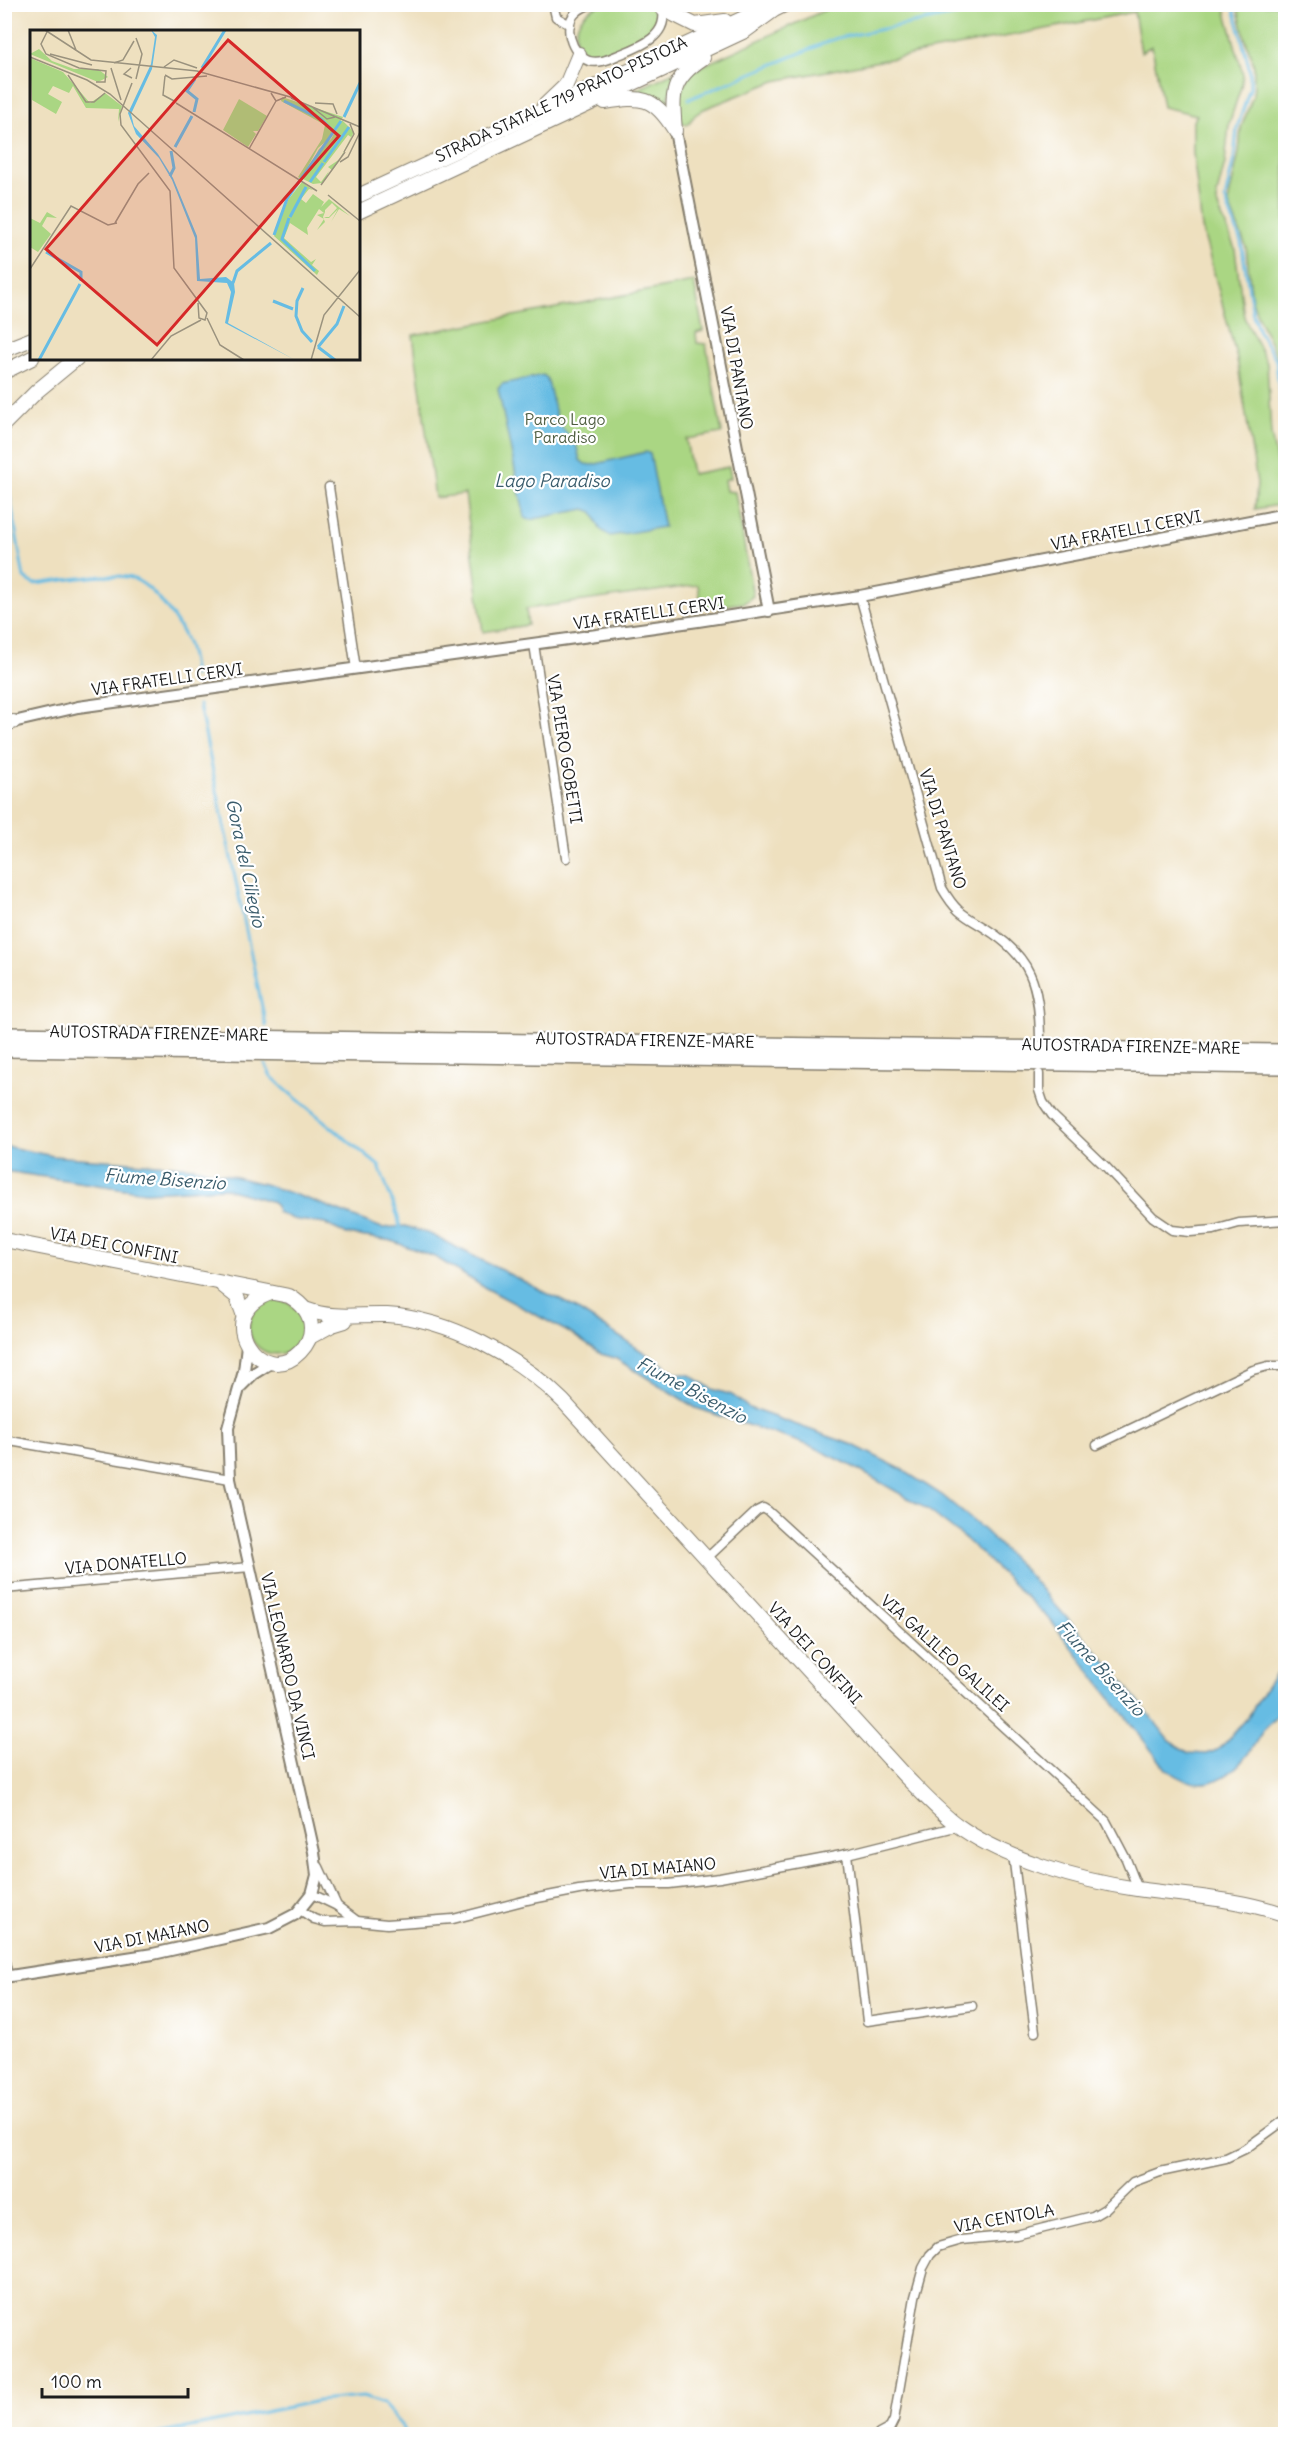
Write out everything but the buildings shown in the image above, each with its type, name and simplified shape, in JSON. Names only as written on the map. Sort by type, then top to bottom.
[{"type":"highway","name":"AUTOSTRADA FIRENZE-MARE","points":[[4,1035],[1286,1052]]},
{"type":"highway","name":"AUTOSTRADA FIRENZE-MARE","points":[[4,1049],[1286,1066]]},
{"type":"main road","points":[[662,7],[695,25],[708,25],[750,15]]},
{"type":"main road","name":"STRADA STATALE 719 PRATO-PISTOIA","points":[[360,195],[750,15],[780,7]]},
{"type":"main road","name":"STRADA STATALE 719 PRATO-PISTOIA","points":[[360,211],[745,31],[780,7]]},
{"type":"main road","points":[[675,131],[672,101],[680,76],[745,31]]},
{"type":"main road","points":[[531,116],[567,85],[579,54]]},
{"type":"main road","points":[[588,104],[637,98],[648,100],[663,112],[675,131]]},
{"type":"main road","points":[[4,350],[30,340]]},
{"type":"main road","points":[[4,372],[30,359]]},
{"type":"main road","points":[[4,424],[37,391],[75,360]]},
{"type":"main road","name":"VIA DEI CONFINI","points":[[4,1240],[289,1296],[305,1309],[332,1317],[377,1315],[416,1319],[473,1338],[498,1351],[533,1374],[563,1401],[904,1775],[958,1826],[1013,1854],[1097,1883],[1240,1902],[1286,1915]]},
{"type":"main road","points":[[218,1281],[237,1297],[244,1316],[242,1331],[247,1345],[257,1356],[272,1362]]},
{"type":"main road","points":[[244,1316],[257,1299],[271,1293]]},
{"type":"main road","points":[[305,1309],[310,1321],[310,1337]]},
{"type":"main road","name":"VIA DEI CONFINI","points":[[272,1362],[283,1362],[297,1356],[310,1337],[332,1325],[377,1315]]},
{"type":"street","points":[[553,4],[556,17],[570,25]]},
{"type":"street","points":[[591,4],[577,11],[570,25],[570,38],[579,54],[589,61],[602,62],[642,46],[655,37],[663,22],[662,7]]},
{"type":"street","name":"VIA DI PANTANO","points":[[675,131],[769,611]]},
{"type":"street","points":[[329,487],[356,669]]},
{"type":"street","name":"VIA FRATELLI CERVI","points":[[9,723],[78,707],[769,611],[860,596],[1285,514]]},
{"type":"street","name":"VIA DI PANTANO","points":[[860,596],[942,888],[953,907],[1003,940],[1029,971],[1037,990],[1040,1037]]},
{"type":"street","name":"VIA PIERO GOBETTI","points":[[534,644],[566,858]]},
{"type":"street","points":[[1039,1074],[1039,1090],[1043,1102],[1052,1115],[1153,1217],[1172,1230],[1190,1232],[1214,1230],[1239,1223],[1286,1220]]},
{"type":"street","name":"VIA LEONARDO DA VINCI","points":[[247,1345],[244,1371],[228,1434],[230,1479],[315,1860]]},
{"type":"street","points":[[238,1390],[253,1374],[272,1362]]},
{"type":"street","points":[[1097,1445],[1253,1370],[1286,1365]]},
{"type":"street","points":[[4,1440],[230,1479]]},
{"type":"street","name":"VIA GALILEO GALILEI","points":[[706,1558],[757,1512],[763,1508],[768,1511],[1106,1821],[1119,1843],[1138,1889]]},
{"type":"street","name":"VIA DONATELLO","points":[[4,1589],[250,1567]]},
{"type":"street","name":"VIA DI MAIANO","points":[[300,1910],[322,1922],[357,1921],[387,1924],[453,1919],[527,1900],[579,1890],[720,1878],[847,1854],[958,1826]]},
{"type":"street","points":[[847,1854],[867,2021],[972,2007]]},
{"type":"street","points":[[1013,1854],[1035,2032]]},
{"type":"street","points":[[315,1860],[337,1906]]},
{"type":"street","points":[[300,1910],[297,1903],[306,1890],[315,1860]]},
{"type":"street","name":"VIA DI MAIANO","points":[[6,1977],[153,1954],[262,1930],[282,1922],[300,1910],[312,1894],[317,1875],[315,1860]]},
{"type":"street","points":[[312,1894],[337,1906],[357,1921]]},
{"type":"street","points":[[4,1956],[6,1977]]},
{"type":"street","name":"VIA CENTOLA","points":[[879,2434],[890,2428],[894,2420],[915,2297],[923,2268],[930,2255],[938,2247],[963,2240],[1016,2235],[1093,2216],[1105,2209],[1133,2182],[1160,2172],[1226,2158],[1245,2149],[1286,2119]]},
{"type":"green space","points":[[656,4],[657,21],[652,29],[610,52],[598,54],[588,52],[581,48],[577,41],[576,34],[582,17],[600,5]]},
{"type":"green space","points":[[836,5],[1224,5],[1243,74],[1229,124],[1225,163],[1217,194],[1217,204],[1235,249],[1244,317],[1267,363],[1271,434],[1285,504],[1255,509],[1257,483],[1237,359],[1202,228],[1193,153],[1193,121],[1197,115],[1163,107],[1152,46],[1141,52],[1134,12],[775,81],[704,109],[687,125],[681,122],[677,100],[691,71]]},
{"type":"green space","points":[[1237,5],[1285,5],[1285,440],[1283,380],[1280,363],[1252,300],[1246,247],[1228,202],[1239,152],[1241,128],[1253,96],[1254,85],[1254,65]]},
{"type":"green space","points":[[674,72],[667,108],[645,94],[636,92],[636,90]]},
{"type":"green space","name":"Parco Lago Paradiso","points":[[694,282],[703,331],[696,333],[697,343],[706,344],[722,433],[686,439],[692,474],[729,467],[731,478],[724,480],[726,491],[735,492],[753,596],[744,603],[702,608],[698,585],[526,609],[528,625],[483,632],[465,494],[435,498],[413,335]]},
{"type":"green space","points":[[276,1300],[286,1302],[295,1308],[301,1317],[303,1327],[301,1337],[295,1346],[286,1352],[276,1354],[266,1352],[257,1346],[251,1337],[249,1327],[251,1317],[257,1308],[266,1302]]},
{"type":"water","name":"Lago Paradiso","points":[[543,375],[547,378],[558,423],[576,444],[580,460],[585,464],[592,465],[646,452],[650,454],[664,527],[610,536],[600,529],[593,512],[585,509],[529,520],[525,518],[498,389],[502,384]]},
{"type":"water","name":"Fiume Bisenzio","points":[[5,1146],[53,1156],[195,1167],[264,1184],[382,1228],[405,1226],[430,1234],[570,1305],[676,1373],[690,1375],[712,1389],[732,1395],[749,1408],[853,1445],[901,1469],[942,1495],[985,1531],[1023,1569],[1113,1669],[1170,1741],[1189,1753],[1207,1754],[1217,1750],[1227,1741],[1248,1717],[1266,1687],[1285,1663],[1285,1707],[1263,1731],[1247,1755],[1229,1773],[1219,1779],[1199,1783],[1177,1777],[1166,1769],[1051,1621],[968,1541],[927,1509],[850,1465],[811,1446],[696,1408],[615,1358],[601,1354],[570,1333],[482,1286],[437,1258],[392,1241],[346,1234],[325,1224],[292,1219],[277,1212],[276,1206],[270,1201],[223,1188],[145,1192],[5,1171]]},
{"type":"waterway","points":[[689,99],[837,38],[1010,4]]},
{"type":"waterway","points":[[1233,4],[1250,71],[1250,88],[1237,128],[1234,158],[1225,199],[1241,242],[1253,315],[1259,332],[1276,360],[1286,454]]},
{"type":"waterway","name":"Gora del Ciliegio","points":[[4,463],[24,578],[34,584],[105,576],[127,577],[136,580],[155,594],[172,615],[188,645],[194,677]]},
{"type":"waterway","name":"Gora del Ciliegio","points":[[199,705],[266,1026]]},
{"type":"waterway","name":"Gora del Ciliegio","points":[[265,1064],[271,1076],[286,1090],[379,1166],[400,1228]]},
{"type":"waterway","points":[[157,2434],[318,2401],[363,2397],[383,2404],[401,2424],[405,2434]]}]
